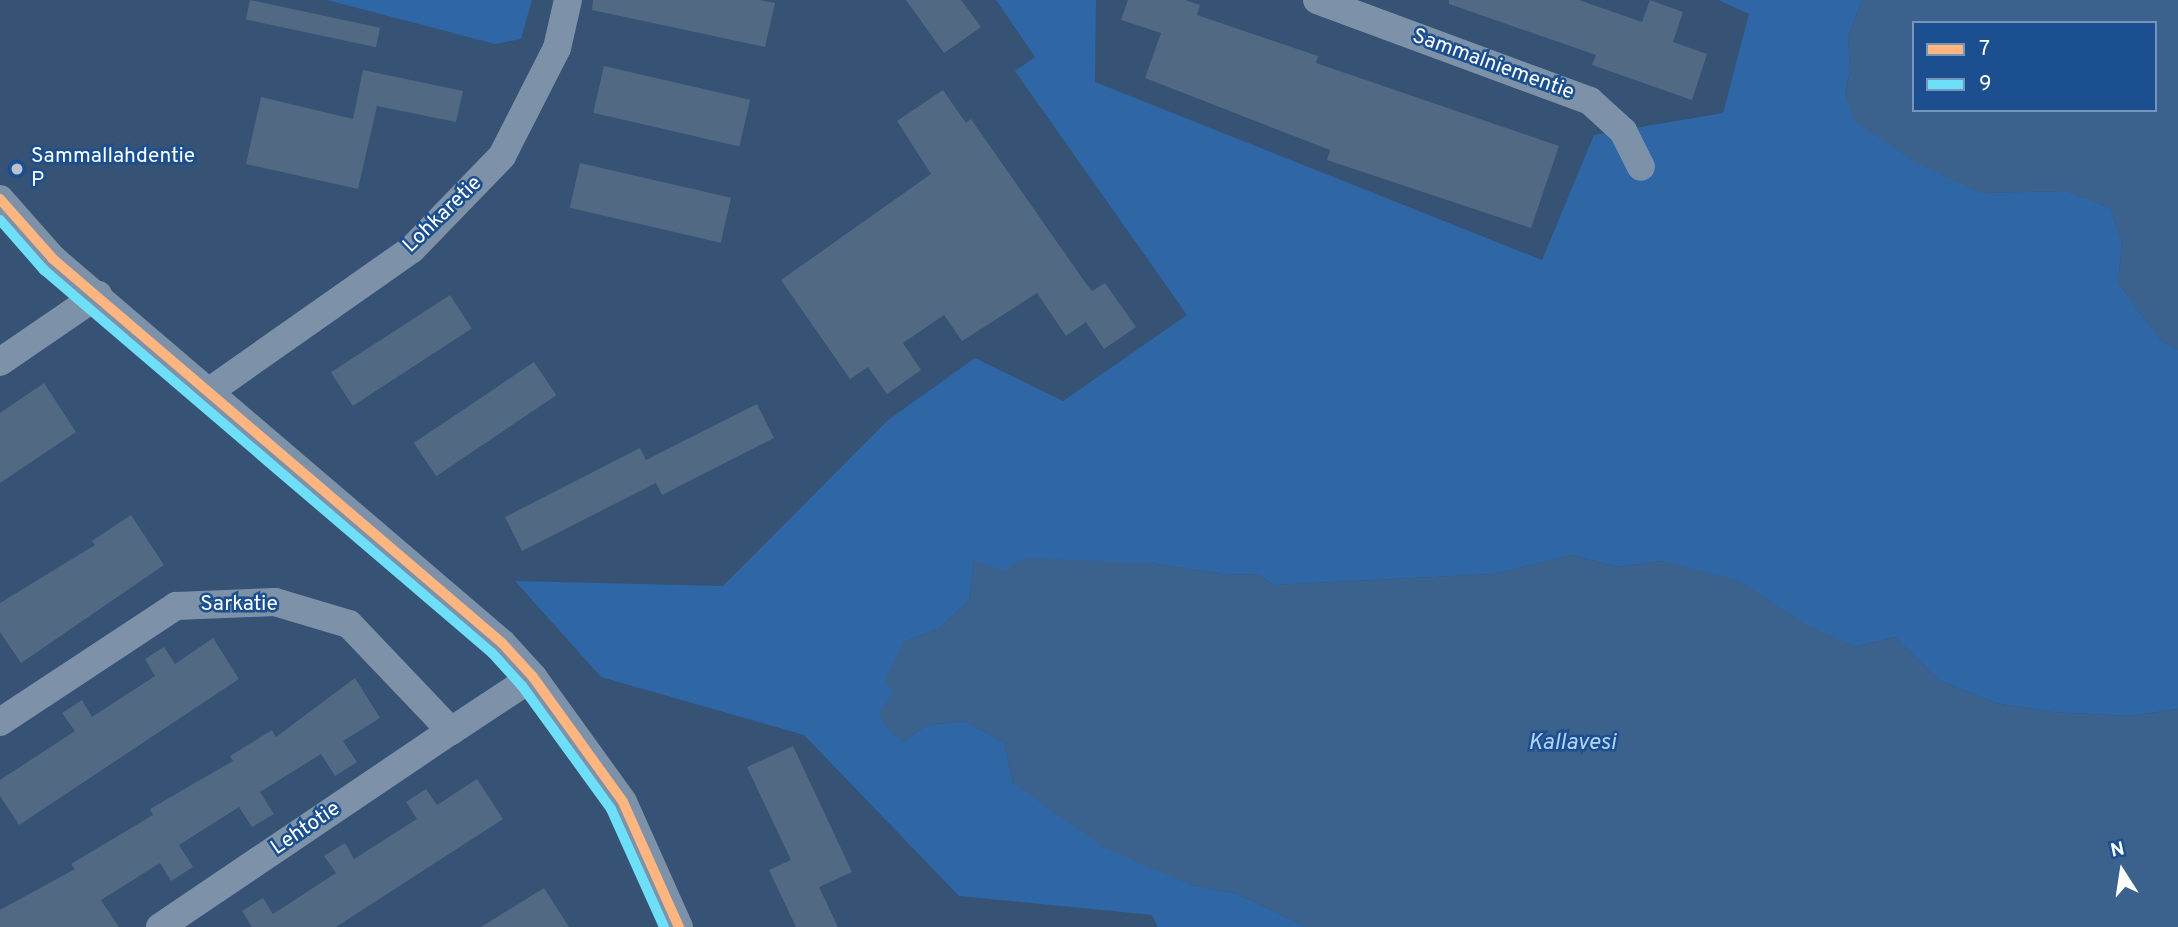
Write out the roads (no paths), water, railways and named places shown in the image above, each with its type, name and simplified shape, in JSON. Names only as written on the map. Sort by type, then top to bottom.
[{"type":"street","name":"Lohkaretie","points":[[207,393],[412,248],[502,156],[557,48],[568,0]]},
{"type":"street","name":"Sammalniementie","points":[[1317,0],[1590,101],[1623,131],[1641,167]]},
{"type":"street","points":[[0,200],[53,259],[502,643],[533,677],[623,802],[679,927]]},
{"type":"street","points":[[0,362],[98,295]]},
{"type":"street","name":"Sarkatie","points":[[0,722],[176,606],[275,601],[349,624],[451,731]]},
{"type":"street","points":[[451,731],[533,677]]},
{"type":"street","name":"Lehtotie","points":[[160,927],[451,731]]},
{"type":"water","points":[[1862,0],[2178,0],[2178,350],[2161,341],[2118,283],[2122,243],[2110,208],[2068,191],[1980,193],[1917,163],[1856,122],[1845,96],[1850,70],[1848,38]]},
{"type":"water","name":"Kallavesi","points":[[1572,555],[1617,567],[1662,561],[1740,581],[1805,623],[1855,647],[1895,637],[1939,680],[1995,703],[2051,712],[2130,716],[2178,709],[2178,927],[1307,927],[1235,893],[1191,885],[1103,847],[1013,783],[1004,742],[964,721],[928,725],[903,741],[887,729],[879,713],[894,692],[884,680],[904,642],[940,628],[969,600],[974,560],[1004,571],[1024,558],[1150,563],[1228,575],[1258,574],[1274,585],[1494,574]]},
{"type":"place","name":"Sammallahdentie P","points":[[17,169]]}]
